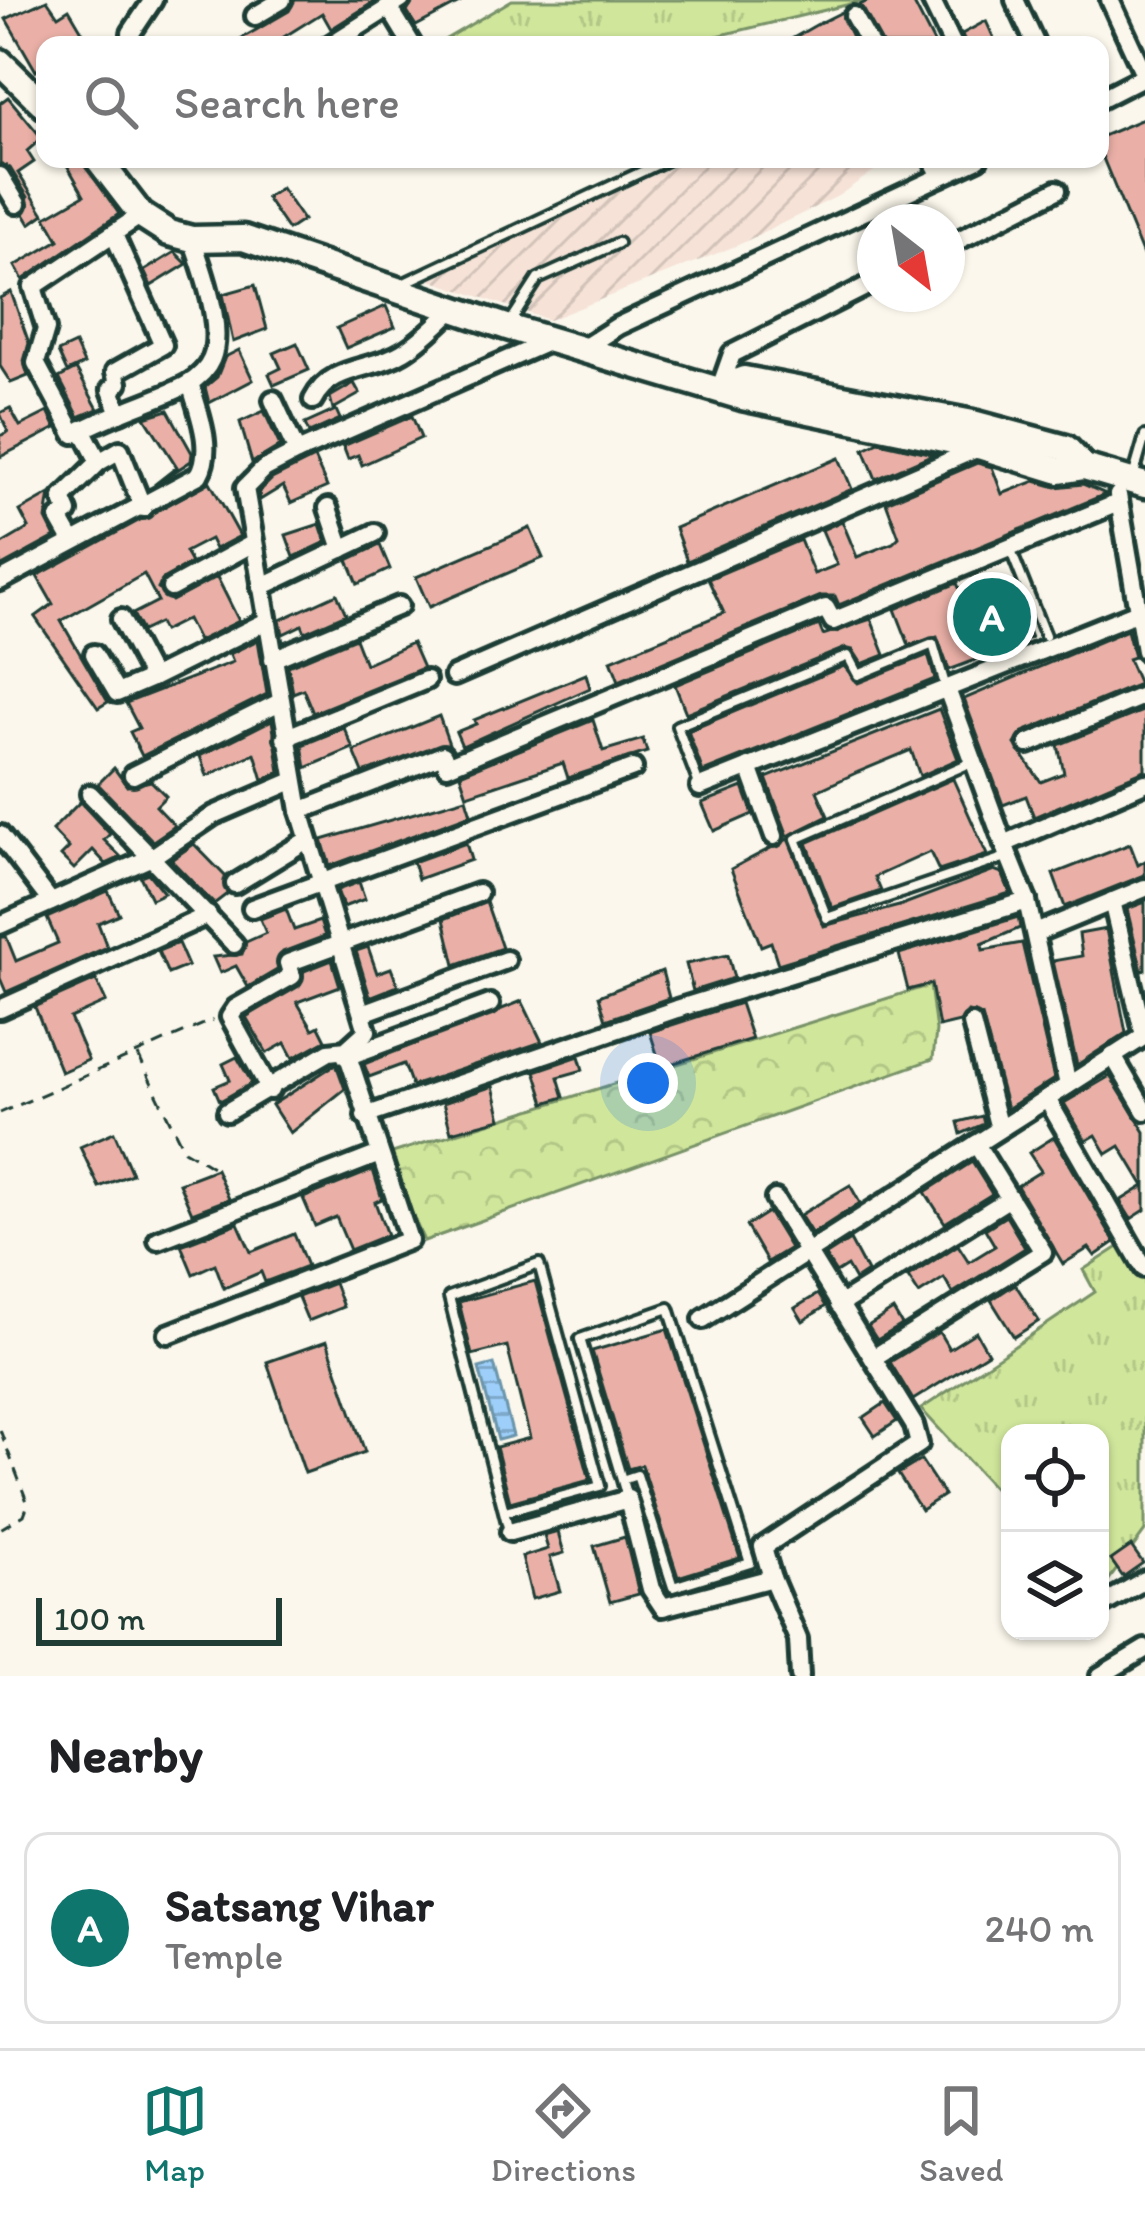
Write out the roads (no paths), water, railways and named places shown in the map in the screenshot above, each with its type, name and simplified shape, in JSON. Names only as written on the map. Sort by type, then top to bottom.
[{"type":"main road","points":[[0,63],[36,97]]},
{"type":"main road","points":[[105,168],[141,214],[169,233],[192,239],[243,238],[507,328],[720,388],[744,379],[985,437],[1066,448],[1084,467],[1128,486]]},
{"type":"street","points":[[131,36],[153,0]]},
{"type":"street","points":[[255,16],[282,0]]},
{"type":"street","points":[[931,0],[949,36]]},
{"type":"street","points":[[1015,0],[1032,36]]},
{"type":"street","points":[[1109,94],[1145,76],[1110,0]]},
{"type":"street","points":[[344,36],[395,3],[408,36]]},
{"type":"street","points":[[854,16],[865,36]]},
{"type":"street","points":[[937,168],[941,176]]},
{"type":"street","points":[[582,349],[618,326],[958,168]]},
{"type":"street","points":[[0,176],[17,204]]},
{"type":"street","points":[[965,237],[1058,190]]},
{"type":"street","points":[[141,214],[115,237],[33,287],[46,329],[36,363],[74,434],[191,386],[208,367],[218,326],[192,239]]},
{"type":"street","points":[[115,237],[163,345],[115,371],[118,383],[110,390],[120,413]]},
{"type":"street","points":[[720,388],[732,354],[857,291]]},
{"type":"street","points":[[313,400],[326,381],[402,353],[454,308]]},
{"type":"street","points":[[346,1054],[367,1031],[293,781],[245,488],[265,469],[297,452],[551,340]]},
{"type":"street","points":[[0,581],[199,476],[206,463],[191,386]]},
{"type":"street","points":[[273,400],[297,452]]},
{"type":"street","points":[[82,429],[99,462]]},
{"type":"street","points":[[454,676],[985,437]]},
{"type":"street","points":[[72,542],[59,518],[68,512],[62,498],[99,462],[119,450],[143,508]]},
{"type":"street","points":[[300,811],[443,754],[447,766],[826,608],[832,621],[1011,549],[1128,486],[1145,651]]},
{"type":"street","points":[[328,508],[342,549]]},
{"type":"street","points":[[261,587],[375,533]]},
{"type":"street","points":[[171,588],[252,544]]},
{"type":"street","points":[[273,659],[399,606]]},
{"type":"street","points":[[700,787],[1138,612]]},
{"type":"street","points":[[121,619],[152,678]]},
{"type":"street","points":[[94,655],[118,693],[267,621]]},
{"type":"street","points":[[285,738],[426,680]]},
{"type":"street","points":[[947,689],[1038,932],[1068,1084]]},
{"type":"street","points":[[1028,743],[1145,694]]},
{"type":"street","points":[[133,775],[280,702]]},
{"type":"street","points":[[252,908],[633,767]]},
{"type":"street","points":[[749,767],[774,836]]},
{"type":"street","points":[[0,925],[152,857],[214,815],[293,781]]},
{"type":"street","points":[[1007,850],[1145,783]]},
{"type":"street","points":[[90,794],[234,944]]},
{"type":"street","points":[[0,835],[51,902]]},
{"type":"street","points":[[235,884],[307,840]]},
{"type":"street","points":[[1038,932],[1145,888]]},
{"type":"street","points":[[269,1090],[230,1017],[236,1008],[292,976],[288,963],[478,893]]},
{"type":"street","points":[[365,1116],[676,1009],[1028,901]]},
{"type":"street","points":[[703,1318],[1144,1036],[1112,901]]},
{"type":"street","points":[[0,1009],[208,915]]},
{"type":"street","points":[[363,1013],[506,960]]},
{"type":"street","points":[[227,1112],[329,1052],[346,1054],[490,1004]]},
{"type":"street","points":[[972,1024],[999,1129]]},
{"type":"street","points":[[168,1334],[409,1240],[376,1155],[346,1054]]},
{"type":"street","points":[[1113,1056],[1145,1111]]},
{"type":"street","points":[[1046,1099],[1144,1268]]},
{"type":"street","points":[[873,1358],[1043,1252],[976,1144]]},
{"type":"street","points":[[158,1240],[376,1155]]},
{"type":"street","points":[[839,1305],[1010,1198]]},
{"type":"street","points":[[775,1199],[914,1425],[919,1444],[763,1547],[797,1639],[800,1676]]},
{"type":"street","points":[[510,1532],[628,1499],[652,1589],[663,1606],[772,1578]]},
{"type":"street","points":[[1109,1601],[1145,1580]]},
{"type":"street","points":[[1100,1676],[1145,1649]]},
{"type":"lane","points":[[395,288],[458,254],[649,168]]},
{"type":"lane","points":[[507,328],[538,280],[618,243]]},
{"type":"lane","points":[[1128,486],[1145,436]]},
{"type":"lane","points":[[1011,549],[1045,636]]},
{"type":"lane","points":[[700,787],[677,726],[848,656],[858,675],[933,644],[947,689]]},
{"type":"lane","points":[[972,762],[796,839],[811,878],[827,918],[1007,850]]},
{"type":"lane","points":[[505,1512],[600,1486],[539,1264],[449,1297],[510,1532]]},
{"type":"lane","points":[[622,1480],[637,1475],[673,1587],[750,1563],[669,1308],[580,1339],[622,1480],[628,1499]]},
{"type":"water","points":[[494,1364],[513,1436],[498,1440],[479,1368]]},
{"type":"place","name":"Satsang Vihar","points":[[992,617]]}]
